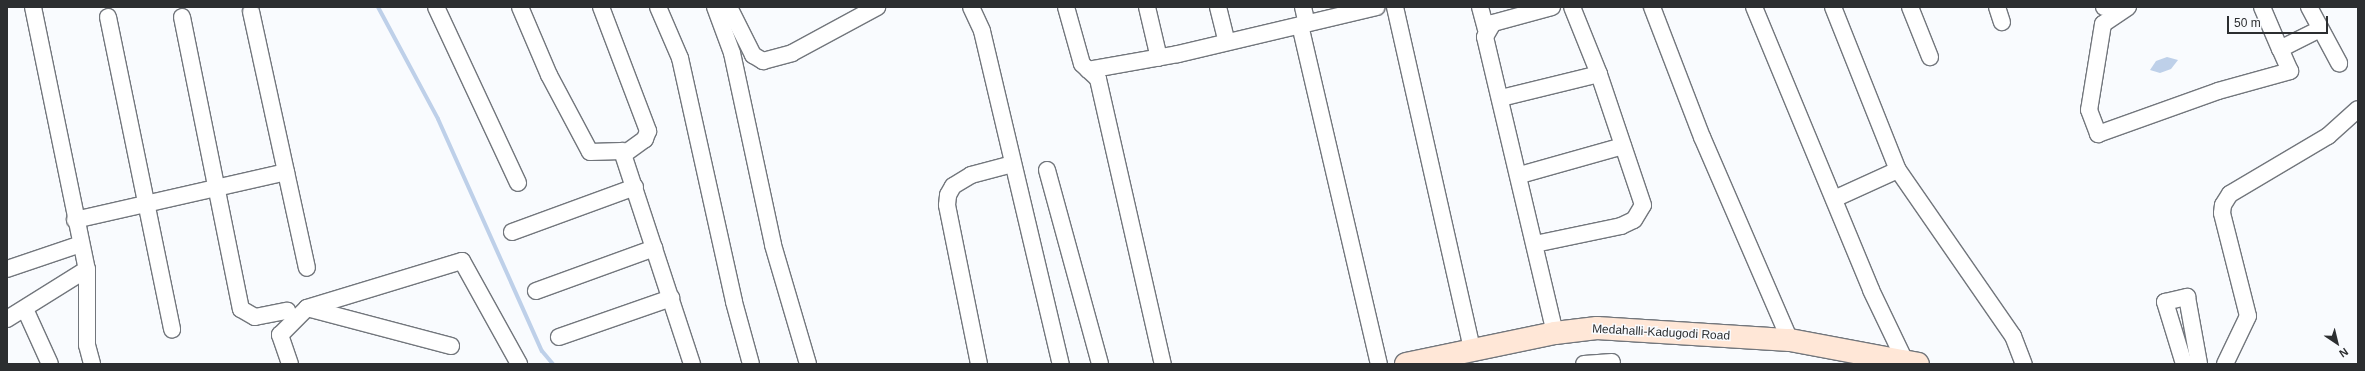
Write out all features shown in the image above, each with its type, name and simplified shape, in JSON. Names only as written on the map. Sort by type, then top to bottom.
[{"type":"street","points":[[34,7],[75,220],[87,269],[87,345],[92,364]]},
{"type":"street","points":[[436,7],[518,183]]},
{"type":"street","points":[[520,7],[549,75],[590,152],[618,150],[624,154],[692,364]]},
{"type":"street","points":[[601,7],[647,127],[645,139],[624,154]]},
{"type":"street","points":[[658,7],[680,58],[734,302],[751,364]]},
{"type":"street","points":[[715,7],[732,53],[773,245],[808,364]]},
{"type":"street","points":[[729,7],[753,54],[763,62],[792,53],[877,7]]},
{"type":"street","points":[[1066,7],[1082,64],[1098,79],[1163,364]]},
{"type":"street","points":[[1147,7],[1159,58]]},
{"type":"street","points":[[1218,7],[1227,42]]},
{"type":"street","points":[[1303,7],[1303,25],[1379,364]]},
{"type":"street","points":[[1088,70],[1159,58],[1377,7]]},
{"type":"street","points":[[1395,7],[1472,350]]},
{"type":"street","points":[[1480,7],[1486,29],[1484,37],[1520,174],[1555,332]]},
{"type":"street","points":[[1486,29],[1493,23],[1552,7]]},
{"type":"street","points":[[1535,244],[1634,220],[1643,205],[1599,74],[1572,7]]},
{"type":"street","points":[[1652,7],[1702,137],[1790,340]]},
{"type":"street","points":[[1754,7],[1834,199],[1912,364]]},
{"type":"street","points":[[1833,7],[1898,170],[2013,336],[2024,364]]},
{"type":"street","points":[[1910,7],[1930,57]]},
{"type":"street","points":[[1997,7],[2002,22]]},
{"type":"street","points":[[2128,7],[2103,24],[2089,110],[2098,134],[2218,91],[2290,71],[2262,7]]},
{"type":"street","points":[[2309,7],[2339,63]]},
{"type":"street","points":[[969,8],[982,31],[1061,364]]},
{"type":"street","points":[[251,12],[307,268]]},
{"type":"street","points":[[108,17],[172,330]]},
{"type":"street","points":[[182,17],[218,188],[241,309],[255,317],[287,311]]},
{"type":"street","points":[[2280,49],[2320,29]]},
{"type":"street","points":[[1501,98],[1599,74]]},
{"type":"street","points":[[2225,364],[2248,316],[2222,213],[2223,205],[2230,194],[2328,136],[2358,109]]},
{"type":"street","points":[[1520,174],[1623,146]]},
{"type":"street","points":[[979,364],[948,194],[953,186],[971,175],[1013,164]]},
{"type":"street","points":[[1047,170],[1100,364]]},
{"type":"street","points":[[1834,199],[1898,170]]},
{"type":"street","points":[[75,220],[286,172]]},
{"type":"street","points":[[512,232],[635,187]]},
{"type":"street","points":[[7,269],[81,244]]},
{"type":"street","points":[[536,291],[654,248]]},
{"type":"street","points":[[290,364],[280,335],[307,308],[462,261],[519,364]]},
{"type":"street","points":[[7,319],[25,310],[87,269]]},
{"type":"street","points":[[2184,364],[2165,302],[2187,297],[2199,364]]},
{"type":"street","points":[[559,337],[671,298]]},
{"type":"street","points":[[307,308],[451,346]]},
{"type":"street","points":[[25,310],[50,364]]},
{"type":"street","name":"Medahalli-Kadugodi Road","points":[[1406,364],[1555,332],[1597,328],[1790,340],[1912,364]]},
{"type":"street","points":[[1584,364],[1612,362]]},
{"type":"water","points":[[2167,57],[2178,60],[2171,69],[2160,73],[2150,70],[2156,61]]},
{"type":"waterway","points":[[378,7],[438,119],[542,351],[553,364]]}]
